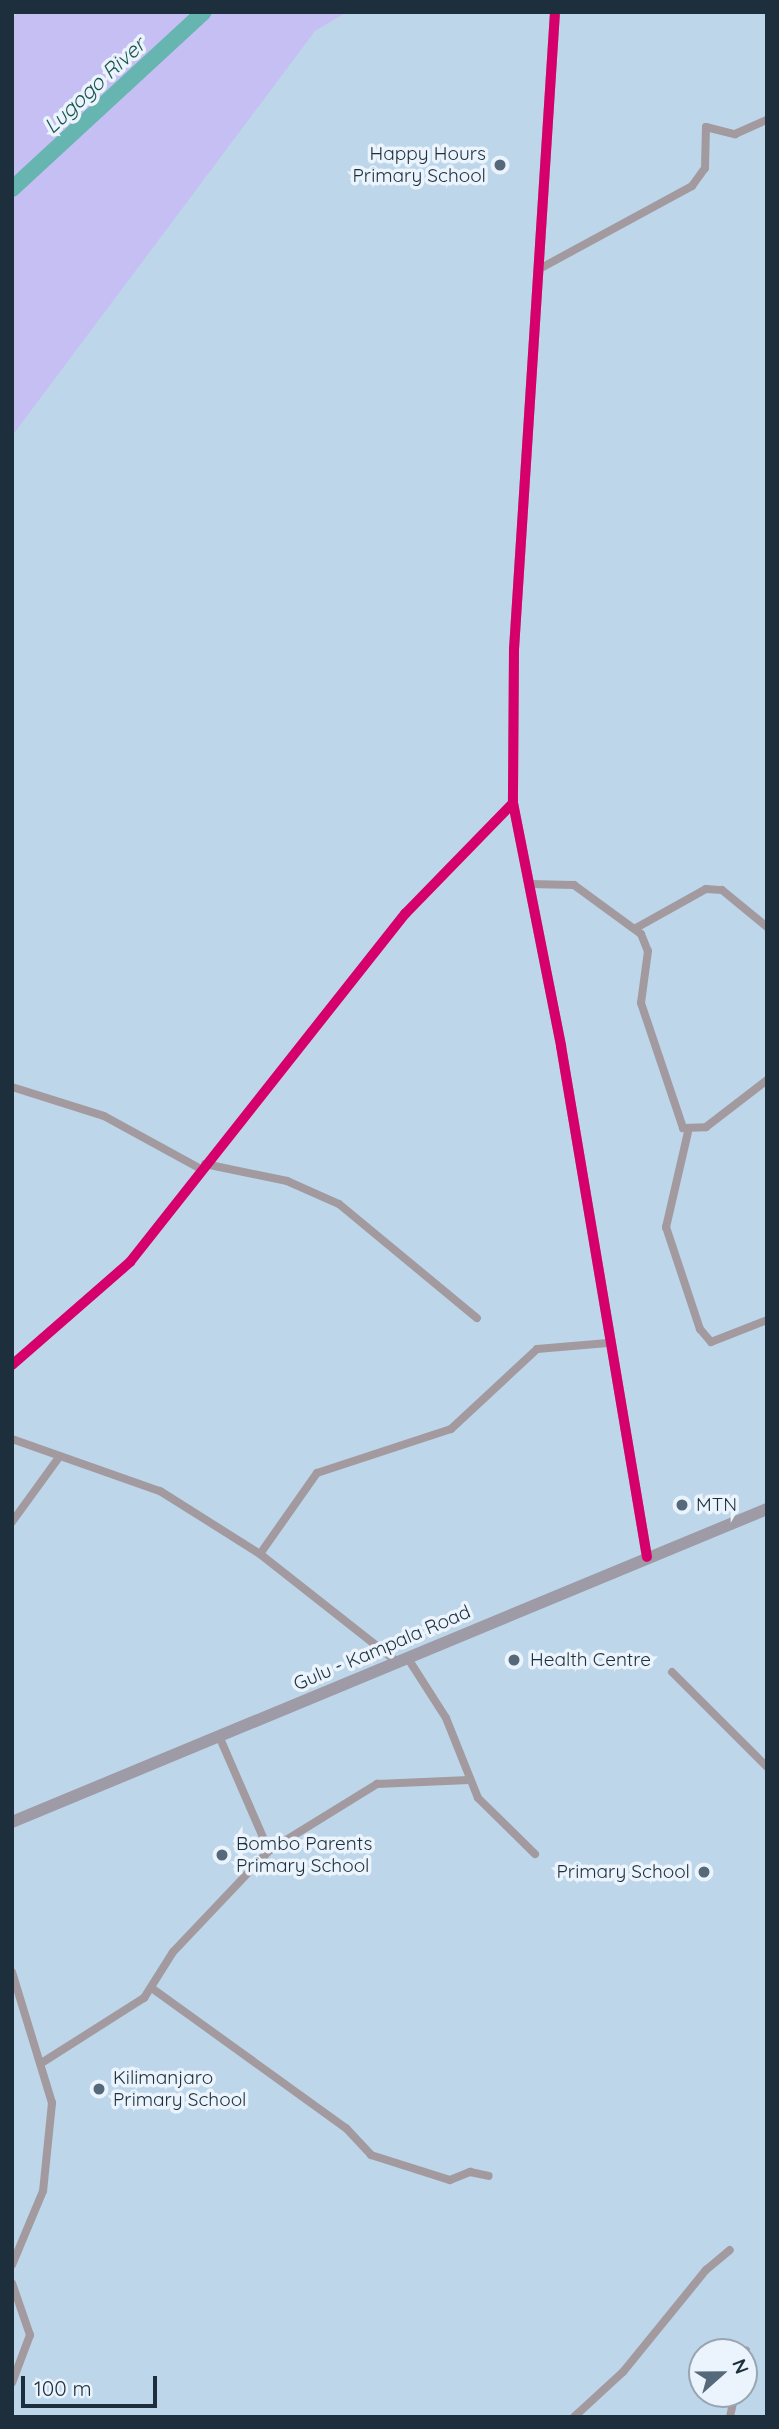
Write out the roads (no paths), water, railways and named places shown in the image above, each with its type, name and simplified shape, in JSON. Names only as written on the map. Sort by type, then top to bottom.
[{"type":"main road","name":"Gulu - Kampala Road","points":[[12,1822],[767,1509]]},
{"type":"street","points":[[555,12],[541,268],[514,649],[513,803],[647,1557]]},
{"type":"street","points":[[541,268],[692,186],[705,168],[706,127],[735,134],[767,120]]},
{"type":"street","points":[[12,1365],[111,1283],[405,914],[513,803]]},
{"type":"street","points":[[529,884],[574,885],[636,928],[648,951],[641,1003],[688,1132],[666,1227],[700,1329],[711,1342],[767,1320]]},
{"type":"street","points":[[636,928],[706,889],[722,890],[767,927]]},
{"type":"street","points":[[688,1132],[720,1118],[767,1080]]},
{"type":"street","points":[[12,1087],[104,1116],[203,1166],[287,1181],[339,1204],[477,1318]]},
{"type":"street","points":[[260,1554],[317,1473],[451,1429],[537,1349],[608,1343]]},
{"type":"street","points":[[12,1439],[57,1460],[160,1491],[260,1554],[402,1659],[446,1718],[469,1780],[494,1819],[535,1854]]},
{"type":"street","points":[[12,1522],[57,1460]]},
{"type":"street","points":[[672,1672],[767,1768]]},
{"type":"street","points":[[219,1736],[270,1850]]},
{"type":"street","points":[[43,2062],[153,1989],[173,1952],[270,1850],[377,1784],[469,1780]]},
{"type":"street","points":[[12,1972],[43,2062],[52,2103],[46,2180],[12,2265]]},
{"type":"street","points":[[153,1989],[346,2128],[371,2155],[450,2180],[470,2172],[489,2176]]},
{"type":"street","points":[[574,2417],[623,2372],[706,2270],[730,2250]]},
{"type":"street","points":[[12,2283],[30,2323],[12,2383]]},
{"type":"waterway","name":"Lugogo River","points":[[12,189],[204,12]]},
{"type":"place","name":"Happy Hours Primary School","points":[[500,165]]},
{"type":"place","name":"MTN","points":[[682,1505]]},
{"type":"place","name":"Health Centre","points":[[514,1660]]},
{"type":"place","name":"Bombo Parents Primary School","points":[[222,1855]]},
{"type":"place","name":"Primary School","points":[[704,1872]]},
{"type":"place","name":"Kilimanjaro Primary School","points":[[99,2089]]}]
